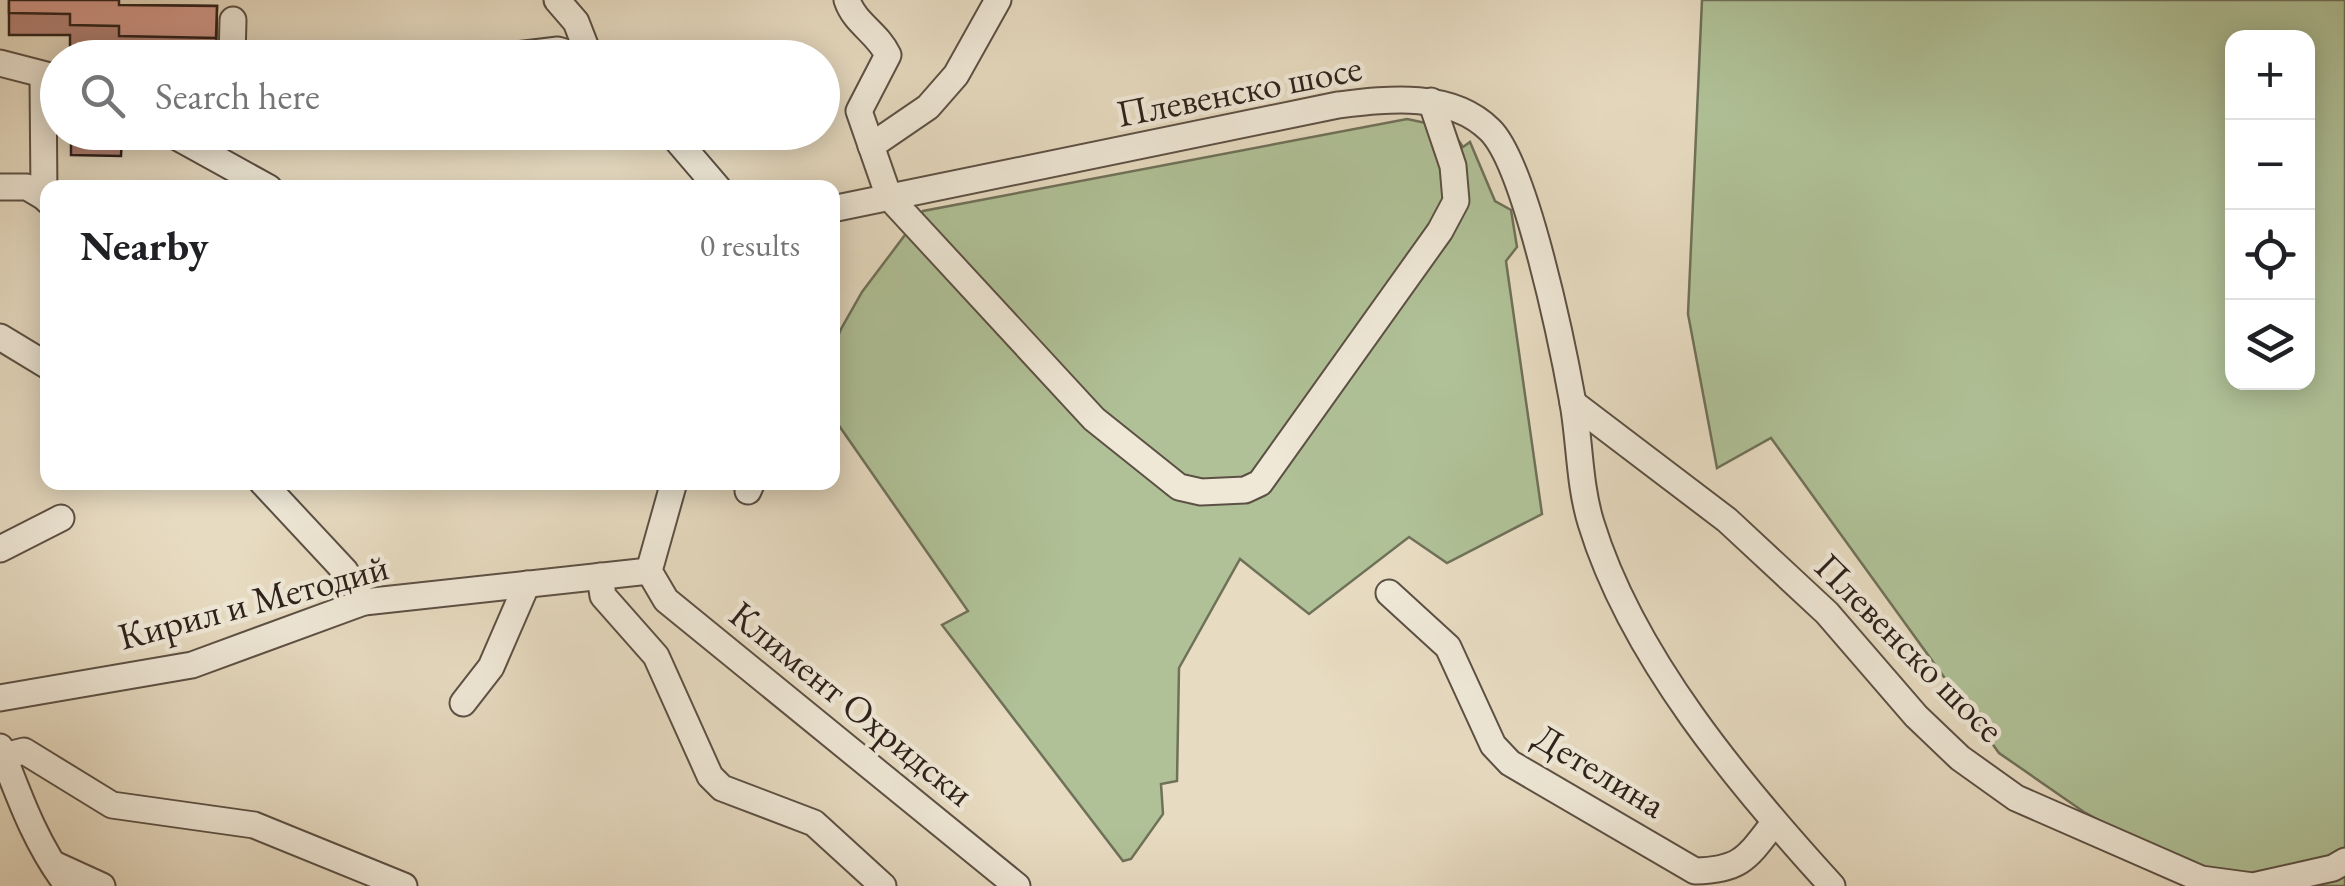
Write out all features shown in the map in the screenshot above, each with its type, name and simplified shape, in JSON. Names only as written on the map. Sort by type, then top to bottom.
[{"type":"street","points":[[847,0],[852,17],[880,38],[888,55],[859,111],[888,197],[1094,419],[1179,487],[1201,492],[1245,490],[1260,483],[1440,230],[1456,201],[1453,166],[1431,101]]},
{"type":"street","points":[[871,146],[928,107],[956,76],[998,0]]},
{"type":"street","points":[[565,2],[582,40]]},
{"type":"street","points":[[232,40],[233,20]]},
{"type":"street","points":[[0,63],[40,74]]},
{"type":"street","name":"Плевенско шосе","points":[[840,206],[1338,105],[1380,100],[1431,101],[1458,110],[1489,129],[1516,175],[1573,403],[1590,521],[1606,565],[1675,690],[1774,823],[1832,886]]},
{"type":"street","points":[[47,180],[48,150]]},
{"type":"street","points":[[201,150],[255,180]]},
{"type":"street","points":[[685,150],[711,180]]},
{"type":"street","points":[[0,187],[27,187],[40,195]]},
{"type":"street","points":[[0,337],[40,361]]},
{"type":"street","name":"Плевенско шосе","points":[[1573,403],[1728,520],[1826,613],[1916,716],[1960,758],[2016,798],[2200,879],[2253,886],[2333,868],[2345,861]]},
{"type":"street","points":[[276,490],[345,571],[364,602]]},
{"type":"street","points":[[649,571],[672,490]]},
{"type":"street","points":[[0,549],[61,518]]},
{"type":"street","name":"Кирил и Методий","points":[[0,698],[192,665],[364,602],[649,571]]},
{"type":"street","name":"Климент Охридски","points":[[649,571],[666,600],[1017,886]]},
{"type":"street","points":[[600,576],[603,596],[656,656],[710,776],[722,788],[814,823],[883,886]]},
{"type":"street","points":[[462,704],[491,667],[527,584]]},
{"type":"street","name":"Детелина","points":[[1389,593],[1448,648],[1492,745],[1510,763],[1695,871],[1728,870],[1749,856],[1774,823]]},
{"type":"street","points":[[68,886],[49,862],[2,751],[24,751],[112,804],[254,825],[404,886]]},
{"type":"street","points":[[49,862],[102,886]]},
{"type":"green space","points":[[1702,0],[2345,0],[2345,886],[2220,886],[2084,812],[1999,753],[1771,438],[1717,468],[1688,314]]},
{"type":"green space","points":[[1407,119],[1450,128],[1463,147],[1470,142],[1495,201],[1511,210],[1517,247],[1506,261],[1542,514],[1447,563],[1409,537],[1309,614],[1240,559],[1179,668],[1177,781],[1161,784],[1163,814],[1131,859],[1123,861],[942,625],[968,611],[840,427],[840,331],[862,292],[923,211]]},
{"type":"building","points":[[9,0],[119,0],[119,5],[217,6],[216,38],[119,36],[119,26],[70,25],[70,14],[9,13]]}]
